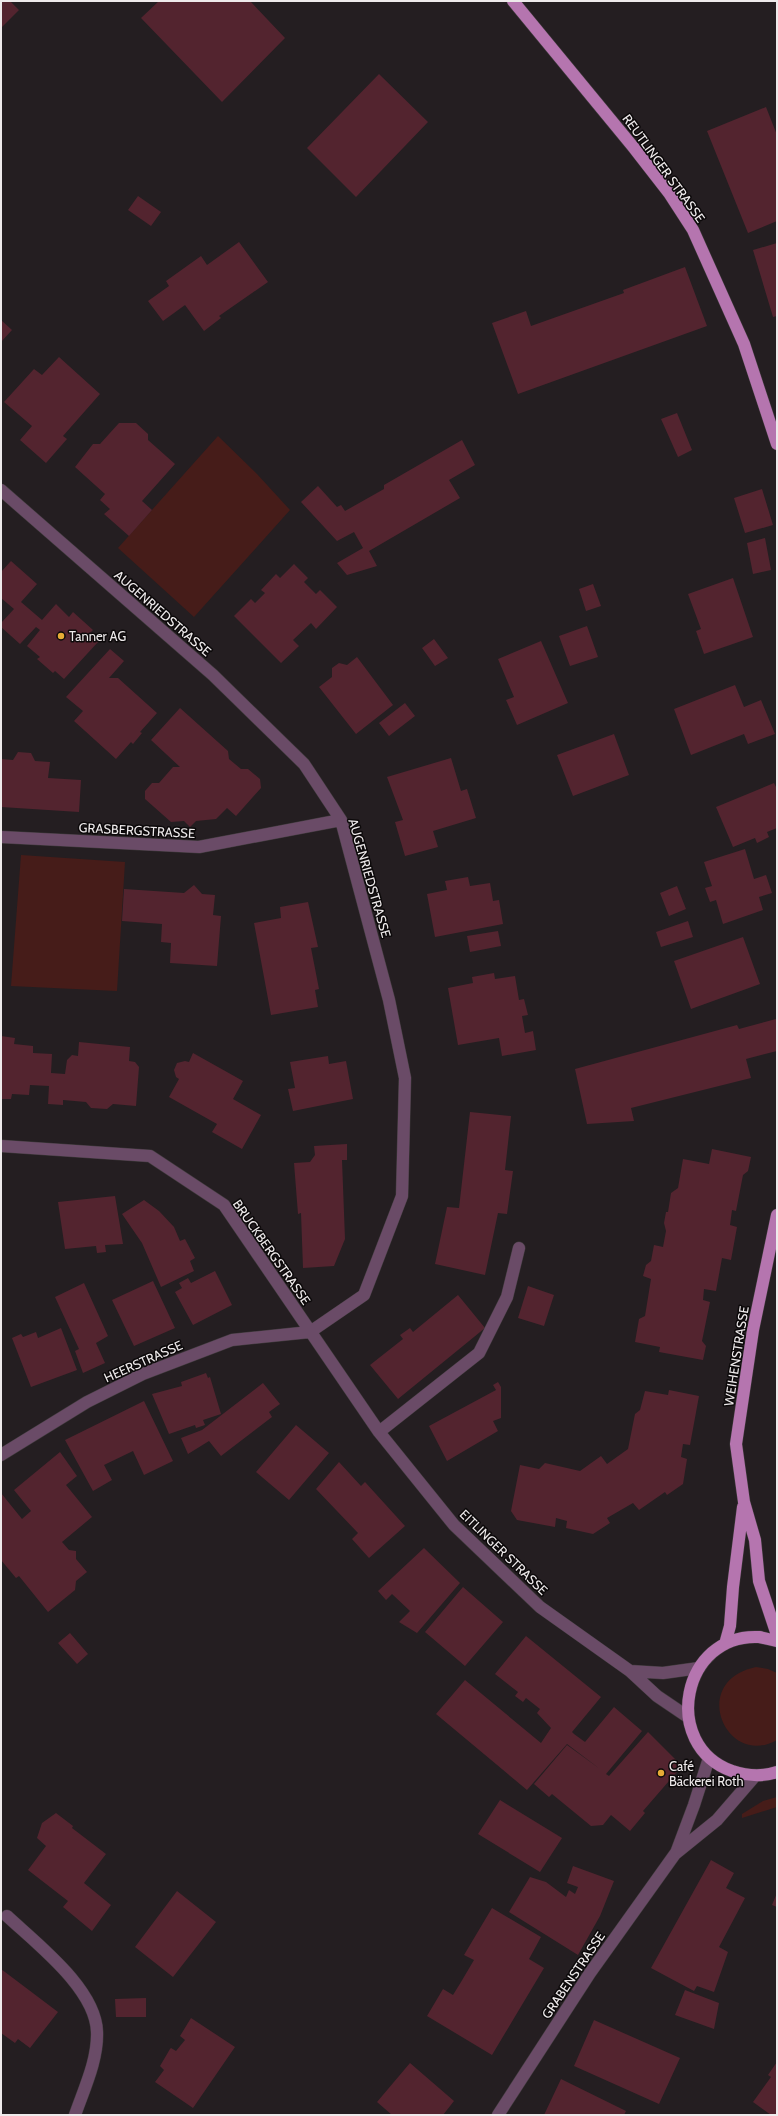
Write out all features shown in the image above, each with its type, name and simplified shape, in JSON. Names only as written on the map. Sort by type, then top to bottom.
[{"type":"main road","name":"REUTLINGER STRASSE","points":[[513,1],[634,148],[669,193],[693,230],[744,344],[777,444]]},
{"type":"main road","name":"WEIHENSTRASSE","points":[[777,1215],[774,1239],[752,1330],[736,1444],[744,1502],[755,1540],[759,1581],[777,1635]]},
{"type":"main road","name":"WEIHENSTRASSE","points":[[725,1644],[730,1626],[732,1586],[744,1502]]},
{"type":"main road","points":[[777,1641],[759,1637],[736,1640],[725,1644],[709,1656],[699,1668],[692,1680],[688,1694],[688,1717],[695,1739],[709,1758],[725,1768],[740,1774],[755,1776],[777,1772]]},
{"type":"street","name":"AUGENRIEDSTRASSE","points":[[1,490],[207,670],[245,706],[304,764],[341,820],[389,1000],[405,1078],[402,1196],[364,1295],[310,1332]]},
{"type":"street","name":"GRASBERGSTRASSE","points":[[1,837],[199,847],[341,820]]},
{"type":"street","name":"BRUCKBERGSTRASSE","points":[[1,1146],[150,1156],[224,1205],[310,1332]]},
{"type":"street","points":[[379,1432],[479,1353],[507,1297],[519,1248]]},
{"type":"street","name":"EITLINGER STRASSE","points":[[310,1332],[379,1432],[454,1525],[540,1607],[630,1671],[657,1696],[688,1717]]},
{"type":"street","name":"HEERSTRASSE","points":[[1,1456],[87,1402],[143,1374],[232,1340],[310,1332]]},
{"type":"street","points":[[630,1671],[663,1673],[699,1668]]},
{"type":"street","name":"GRABENSTRASSE","points":[[498,2115],[590,1972],[675,1854],[694,1805],[709,1758]]},
{"type":"street","name":"GRABENSTRASSE","points":[[675,1854],[717,1820],[755,1776]]},
{"type":"street","points":[[7,1916],[69,1975],[93,2010],[97,2032],[94,2059],[75,2115]]},
{"type":"shaded area","points":[[218,436],[257,474],[290,510],[194,617],[118,548]]},
{"type":"shaded area","points":[[21,855],[125,862],[117,991],[11,986]]},
{"type":"shaded area","points":[[756,1667],[768,1669],[777,1673],[777,1740],[759,1746],[743,1743],[730,1733],[722,1720],[719,1704],[723,1688],[735,1675]]},
{"type":"shaded area","points":[[777,1797],[777,1807],[742,1818],[742,1814],[763,1801]]},
{"type":"building","points":[[1,1],[10,1],[19,10],[1,28]]},
{"type":"building","points":[[159,1],[250,1],[285,38],[222,102],[141,18]]},
{"type":"building","points":[[379,74],[428,122],[356,197],[307,148]]},
{"type":"building","points":[[766,107],[777,135],[777,221],[748,233],[707,131]]},
{"type":"building","points":[[138,196],[161,212],[151,226],[128,210]]},
{"type":"building","points":[[239,242],[268,282],[219,316],[221,318],[204,331],[185,305],[163,321],[148,301],[169,286],[166,281],[201,256],[207,265]]},
{"type":"building","points":[[777,243],[777,316],[773,317],[753,250]]},
{"type":"building","points":[[685,267],[707,326],[518,394],[492,323],[526,311],[531,326],[624,293],[623,290]]},
{"type":"building","points":[[1,320],[12,330],[1,342]]},
{"type":"building","points":[[59,357],[100,394],[63,436],[67,439],[46,463],[20,440],[32,426],[4,402],[34,369],[42,375]]},
{"type":"building","points":[[677,413],[692,450],[678,457],[661,419]]},
{"type":"building","points":[[119,423],[136,423],[148,434],[148,440],[175,464],[142,501],[152,510],[129,536],[104,514],[110,509],[100,500],[105,494],[75,467],[93,444],[100,444]]},
{"type":"building","points":[[462,440],[475,465],[449,480],[460,498],[369,551],[377,566],[347,575],[337,563],[363,548],[354,532],[337,541],[301,502],[318,486],[337,507],[341,505],[345,511],[384,489],[384,485]]},
{"type":"building","points":[[762,489],[773,525],[745,533],[734,498]]},
{"type":"building","points":[[765,538],[771,570],[753,574],[747,543]]},
{"type":"building","points":[[11,561],[37,584],[21,602],[42,620],[56,604],[69,617],[73,612],[93,630],[89,634],[98,642],[64,679],[55,671],[53,673],[37,659],[40,657],[27,646],[40,630],[36,627],[20,644],[1,627],[1,623],[14,609],[1,598],[1,572]]},
{"type":"building","points":[[294,564],[308,578],[304,582],[316,594],[320,590],[337,607],[316,629],[311,623],[293,640],[299,646],[281,663],[234,616],[251,599],[255,603],[265,593],[261,590],[276,574],[280,578]]},
{"type":"building","points":[[733,578],[753,637],[704,654],[696,631],[701,629],[688,594]]},
{"type":"building","points":[[593,584],[601,606],[586,611],[579,589]]},
{"type":"building","points":[[587,626],[598,657],[570,666],[559,636]]},
{"type":"building","points":[[434,639],[448,658],[435,666],[422,648]]},
{"type":"building","points":[[541,641],[568,703],[517,725],[506,700],[514,697],[498,659]]},
{"type":"building","points":[[110,649],[124,661],[109,678],[118,678],[157,713],[140,732],[142,733],[133,744],[131,742],[116,759],[74,721],[83,711],[66,697]]},
{"type":"building","points":[[357,657],[393,705],[356,734],[319,687],[332,677],[332,668],[339,663],[347,665]]},
{"type":"building","points":[[735,685],[744,707],[761,700],[775,734],[748,744],[744,734],[691,755],[674,709]]},
{"type":"building","points":[[405,703],[415,716],[389,736],[379,723]]},
{"type":"building","points":[[180,708],[228,751],[229,759],[241,769],[248,769],[260,779],[261,788],[236,816],[227,808],[216,819],[196,821],[190,827],[184,821],[171,822],[145,799],[145,791],[152,783],[159,783],[173,767],[180,767],[151,740]]},
{"type":"building","points":[[614,734],[629,775],[573,796],[557,755]]},
{"type":"building","points":[[18,752],[31,753],[35,761],[50,762],[48,778],[81,780],[79,812],[1,807],[1,759],[13,760]]},
{"type":"building","points":[[451,758],[461,791],[467,789],[476,818],[433,831],[438,847],[405,856],[395,822],[403,820],[387,777]]},
{"type":"building","points":[[774,783],[777,789],[777,828],[767,832],[769,837],[757,843],[755,838],[733,847],[716,807]]},
{"type":"building","points":[[745,849],[754,879],[766,875],[772,893],[759,897],[763,910],[723,924],[716,900],[710,902],[705,888],[712,886],[704,862]]},
{"type":"building","points":[[468,877],[470,886],[490,883],[493,901],[499,900],[503,924],[435,937],[427,894],[447,890],[445,881]]},
{"type":"building","points":[[194,885],[202,894],[215,895],[213,915],[221,916],[217,966],[170,963],[171,943],[161,942],[162,924],[122,921],[124,889],[184,893]]},
{"type":"building","points":[[677,886],[686,909],[669,916],[660,893]]},
{"type":"building","points":[[308,902],[318,947],[311,948],[319,989],[315,990],[318,1007],[271,1015],[254,923],[281,918],[280,907]]},
{"type":"building","points":[[688,921],[693,937],[661,947],[656,932]]},
{"type":"building","points":[[498,931],[501,946],[470,952],[467,936]]},
{"type":"building","points":[[743,937],[760,984],[691,1009],[674,961]]},
{"type":"building","points":[[494,973],[495,979],[515,976],[519,1000],[524,999],[528,1015],[522,1016],[525,1033],[533,1031],[536,1050],[502,1056],[499,1038],[458,1045],[448,988],[473,983],[472,977]]},
{"type":"building","points":[[776,1019],[777,1051],[746,1059],[751,1078],[631,1108],[634,1121],[587,1124],[575,1069],[737,1025],[739,1029]]},
{"type":"building","points":[[1,1036],[15,1038],[14,1044],[33,1046],[33,1053],[52,1054],[51,1073],[65,1074],[67,1060],[72,1055],[78,1056],[79,1042],[130,1047],[129,1061],[135,1062],[139,1067],[136,1106],[113,1104],[107,1109],[91,1108],[86,1102],[63,1100],[63,1105],[48,1104],[49,1086],[30,1085],[29,1095],[12,1094],[11,1099],[1,1099]]},
{"type":"building","points":[[193,1053],[243,1081],[233,1099],[261,1115],[242,1149],[212,1132],[217,1124],[169,1097],[179,1079],[176,1077],[174,1070],[177,1063],[185,1061],[189,1062]]},
{"type":"building","points":[[328,1056],[329,1064],[346,1061],[353,1099],[293,1111],[288,1089],[295,1088],[290,1062]]},
{"type":"building","points":[[470,1112],[511,1116],[505,1170],[513,1171],[507,1214],[498,1213],[485,1275],[435,1264],[447,1207],[459,1208]]},
{"type":"building","points":[[347,1144],[347,1160],[342,1160],[345,1239],[334,1266],[303,1268],[301,1213],[298,1214],[294,1163],[310,1162],[315,1155],[314,1146]]},
{"type":"building","points":[[712,1149],[751,1157],[748,1171],[743,1175],[736,1211],[732,1210],[730,1225],[737,1227],[731,1260],[722,1258],[716,1291],[704,1289],[703,1300],[710,1302],[702,1341],[706,1346],[703,1360],[659,1352],[660,1347],[635,1342],[639,1319],[645,1316],[651,1279],[643,1276],[646,1265],[651,1261],[654,1245],[663,1247],[666,1231],[664,1223],[666,1212],[668,1212],[671,1193],[678,1188],[683,1159],[709,1164]]},
{"type":"building","points":[[115,1196],[123,1244],[105,1245],[106,1252],[97,1253],[96,1246],[65,1249],[58,1202]]},
{"type":"building","points":[[144,1200],[159,1211],[174,1227],[180,1241],[185,1239],[195,1258],[190,1261],[194,1271],[161,1287],[142,1243],[122,1214]]},
{"type":"building","points":[[215,1271],[232,1305],[193,1325],[175,1292],[182,1288],[179,1283],[188,1278],[191,1283]]},
{"type":"building","points":[[153,1281],[175,1328],[134,1346],[112,1300]]},
{"type":"building","points":[[84,1283],[108,1336],[96,1343],[105,1363],[83,1373],[75,1351],[79,1349],[55,1297]]},
{"type":"building","points":[[528,1286],[554,1295],[544,1326],[518,1318]]},
{"type":"building","points":[[458,1295],[485,1328],[398,1399],[370,1365],[403,1339],[400,1335],[410,1328],[413,1332]]},
{"type":"building","points":[[61,1328],[77,1370],[31,1387],[12,1338],[21,1334],[23,1337],[36,1332],[38,1338]]},
{"type":"building","points":[[206,1373],[208,1378],[210,1377],[221,1414],[203,1420],[205,1425],[196,1428],[195,1425],[169,1434],[152,1394],[182,1386],[181,1382]]},
{"type":"building","points":[[498,1382],[501,1387],[501,1418],[493,1421],[498,1431],[447,1461],[429,1426],[496,1390],[493,1385]]},
{"type":"building","points":[[263,1383],[280,1404],[269,1412],[272,1417],[221,1456],[209,1441],[188,1454],[181,1438],[202,1430]]},
{"type":"building","points":[[669,1390],[699,1396],[690,1445],[683,1444],[681,1457],[687,1459],[683,1484],[667,1495],[665,1492],[639,1510],[633,1503],[607,1518],[610,1523],[593,1534],[566,1528],[567,1521],[556,1518],[555,1527],[517,1520],[511,1511],[520,1465],[539,1469],[545,1463],[580,1471],[601,1456],[607,1464],[628,1449],[635,1414],[640,1410],[645,1391],[668,1395]]},
{"type":"building","points":[[144,1401],[173,1461],[144,1475],[133,1451],[104,1465],[112,1480],[93,1491],[65,1440]]},
{"type":"building","points":[[296,1425],[329,1453],[289,1500],[256,1472]]},
{"type":"building","points":[[60,1452],[77,1476],[66,1485],[92,1517],[62,1542],[69,1550],[76,1551],[76,1559],[87,1572],[76,1581],[75,1590],[48,1612],[19,1576],[16,1578],[1,1560],[1,1493],[22,1519],[31,1511],[14,1490]]},
{"type":"building","points":[[339,1462],[361,1486],[365,1482],[405,1526],[369,1558],[352,1539],[358,1533],[316,1489]]},
{"type":"building","points":[[424,1548],[460,1583],[417,1633],[399,1622],[410,1611],[392,1594],[386,1600],[378,1591]]},
{"type":"building","points":[[463,1587],[503,1622],[465,1666],[425,1632]]},
{"type":"building","points":[[70,1633],[88,1654],[77,1664],[58,1643]]},
{"type":"building","points":[[526,1636],[601,1697],[572,1732],[574,1734],[585,1742],[614,1707],[642,1731],[606,1774],[609,1776],[648,1732],[682,1766],[643,1811],[645,1813],[630,1831],[611,1815],[603,1825],[591,1826],[552,1794],[549,1797],[534,1784],[567,1745],[600,1769],[567,1744],[527,1790],[436,1714],[465,1680],[541,1743],[551,1728],[537,1713],[540,1709],[526,1698],[523,1702],[515,1696],[518,1692],[495,1674]]},
{"type":"building","points":[[500,1800],[562,1838],[540,1872],[478,1834]]},
{"type":"building","points":[[56,1813],[73,1826],[72,1828],[106,1854],[84,1883],[111,1905],[92,1931],[63,1907],[68,1901],[28,1870],[46,1846],[37,1838],[42,1823]]},
{"type":"building","points":[[711,1860],[734,1873],[726,1888],[745,1898],[719,1947],[728,1952],[714,1992],[697,1986],[694,1991],[651,1968]]},
{"type":"building","points":[[573,1866],[614,1881],[600,1916],[578,1955],[509,1912],[530,1877],[546,1882],[566,1897],[569,1890],[575,1894],[578,1887],[567,1883]]},
{"type":"building","points":[[177,1891],[216,1922],[173,1977],[135,1947]]},
{"type":"building","points":[[777,1893],[777,1907],[772,1905]]},
{"type":"building","points":[[492,1908],[541,1937],[529,1959],[544,1968],[492,2055],[427,2016],[443,1989],[453,1995],[461,1982],[474,1960],[464,1955]]},
{"type":"building","points":[[1,1969],[58,2012],[30,2048],[18,2039],[15,2043],[1,2033]]},
{"type":"building","points":[[685,1990],[719,2003],[714,2029],[675,2015]]},
{"type":"building","points":[[146,1998],[146,2017],[116,2017],[115,1999]]},
{"type":"building","points":[[191,2018],[235,2047],[193,2108],[155,2082],[164,2070],[160,2066],[170,2049],[171,2048],[176,2051],[185,2040],[180,2036]]},
{"type":"building","points":[[594,2020],[680,2058],[659,2104],[574,2066]]},
{"type":"building","points":[[777,2062],[777,2115],[771,2115],[753,2102],[771,2077],[768,2075]]},
{"type":"building","points":[[410,2063],[454,2101],[443,2115],[392,2115],[377,2102]]},
{"type":"building","points":[[561,2079],[626,2111],[624,2115],[544,2115]]},
{"type":"place","name":"Tanner AG","points":[[61,636]]},
{"type":"place","name":"Café Bäckerei Roth","points":[[661,1773]]}]
